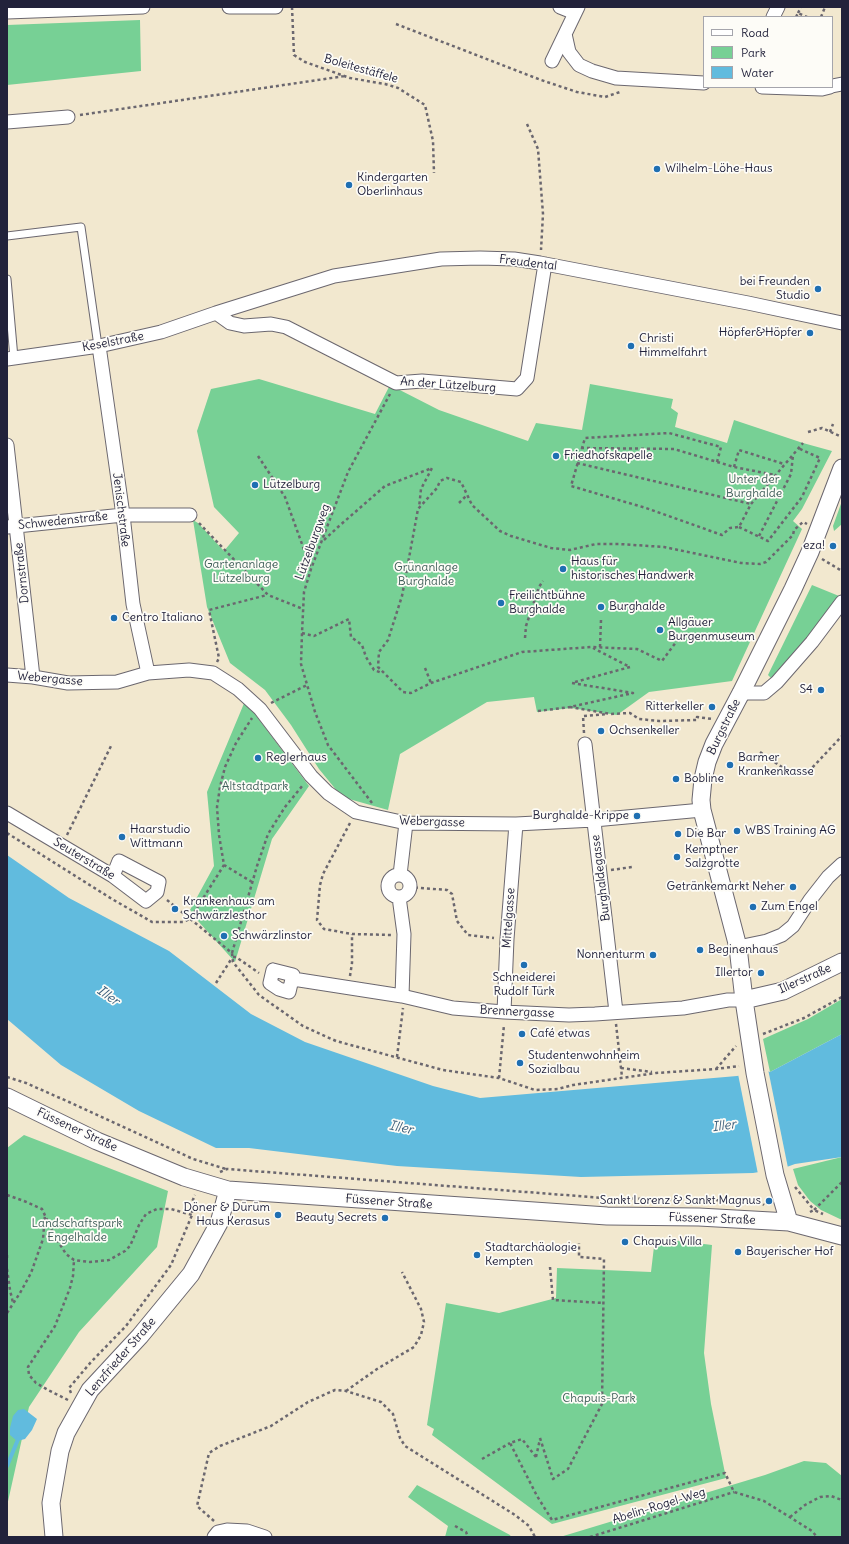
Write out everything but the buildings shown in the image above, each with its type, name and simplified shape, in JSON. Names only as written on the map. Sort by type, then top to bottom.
[{"type":"street","points":[[7,12],[143,7]]},
{"type":"street","points":[[229,7],[276,7]]},
{"type":"street","points":[[552,60],[576,10],[560,7]]},
{"type":"street","points":[[774,16],[778,7]]},
{"type":"street","points":[[565,34],[569,52],[580,65],[592,71],[616,78],[703,84]]},
{"type":"street","points":[[792,88],[826,88]]},
{"type":"street","points":[[7,122],[68,117]]},
{"type":"street","name":"Freudental","points":[[216,313],[334,276],[441,259],[480,258],[514,259],[543,263],[842,323]]},
{"type":"street","name":"An der Lützelburg","points":[[216,313],[230,323],[244,326],[271,324],[286,327],[396,383],[422,381],[517,390],[526,378],[543,263]]},
{"type":"street","name":"Keselstraße","points":[[11,359],[99,346],[161,332],[216,313]]},
{"type":"street","name":"Jenischstraße","points":[[99,346],[133,604],[148,673]]},
{"type":"street","name":"Dornstraße","points":[[7,445],[12,527],[34,677]]},
{"type":"street","name":"Burgstraße","points":[[789,1222],[774,1168],[755,1073],[738,947],[702,810],[703,786],[707,762],[714,744],[741,693],[810,552],[842,468]]},
{"type":"street","name":"Schwedenstraße","points":[[12,527],[122,515],[190,515]]},
{"type":"street","points":[[741,693],[764,692],[777,682],[812,642],[842,602]]},
{"type":"street","name":"Webergasse","points":[[7,675],[34,677],[68,683],[117,682],[148,673],[189,670],[213,673],[238,689],[260,709],[311,776],[328,793],[356,812],[406,823],[516,824],[594,820],[702,810]]},
{"type":"street","name":"Burghaldegasse","points":[[585,744],[616,1012]]},
{"type":"street","name":"Seuterstraße","points":[[7,813],[112,876],[146,901],[157,892]]},
{"type":"street","points":[[400,875],[406,823]]},
{"type":"street","name":"Mittelgasse","points":[[504,1017],[507,939],[516,824]]},
{"type":"street","points":[[112,876],[119,861],[159,882],[157,892]]},
{"type":"street","points":[[738,947],[767,941],[782,935],[793,926],[810,900],[828,877],[842,864]]},
{"type":"street","points":[[400,875],[406,878],[409,887],[407,893],[399,896],[392,894],[388,889],[388,885],[393,876],[400,875]]},
{"type":"street","points":[[399,896],[404,934],[403,1001]]},
{"type":"street","name":"Illerstraße","points":[[744,1000],[783,991],[842,962]]},
{"type":"street","name":"Brennergasse","points":[[270,983],[279,989],[289,992],[293,979],[403,1001],[504,1017],[683,1008],[728,1000],[744,1000]]},
{"type":"street","name":"Füssener Straße","points":[[7,1097],[97,1141],[201,1183],[228,1190],[607,1216],[789,1222],[842,1236]]},
{"type":"street","name":"Lenzfrieder Straße","points":[[54,1537],[51,1503],[60,1451],[66,1433],[79,1407],[90,1390],[140,1336],[191,1274],[219,1223],[228,1190]]},
{"type":"street","points":[[219,1534],[247,1531],[265,1537]]},
{"type":"lane","points":[[7,236],[81,227],[99,346]]},
{"type":"lane","points":[[7,279],[11,359]]},
{"type":"path","name":"Boleitestäffele","points":[[292,7],[294,54],[305,62],[345,76],[398,88],[424,105],[434,140],[434,173]]},
{"type":"path","points":[[796,16],[801,7]]},
{"type":"path","points":[[798,13],[805,16]]},
{"type":"path","points":[[396,24],[541,80],[577,92],[605,97],[628,90]]},
{"type":"path","points":[[68,117],[345,76]]},
{"type":"path","points":[[527,124],[538,149],[543,263]]},
{"type":"path","name":"Lützelburgweg","points":[[384,818],[328,745],[315,712],[301,664],[304,592],[311,569],[348,472],[396,383]]},
{"type":"path","points":[[830,432],[833,424]]},
{"type":"path","points":[[808,432],[822,428],[842,437]]},
{"type":"path","points":[[717,462],[721,447],[669,433],[585,438],[571,486],[646,508],[722,535],[730,528],[739,527],[768,541],[802,498],[820,458],[798,448]]},
{"type":"path","points":[[739,527],[752,504],[803,443]]},
{"type":"path","points":[[581,448],[674,449],[734,467],[775,475]]},
{"type":"path","points":[[734,467],[739,450],[784,464]]},
{"type":"path","points":[[759,536],[791,474],[794,454]]},
{"type":"path","points":[[258,456],[284,497],[311,569]]},
{"type":"path","points":[[577,462],[752,504]]},
{"type":"path","points":[[322,542],[385,486],[432,468],[421,489],[402,596],[388,640],[379,652],[378,659],[378,667],[403,692],[411,693],[432,683],[522,652],[592,647],[637,649],[662,661],[682,634]]},
{"type":"path","points":[[418,509],[437,488],[440,481],[447,478],[461,482],[472,505],[500,532],[551,548],[570,550],[596,544],[641,545],[664,547],[741,563],[760,564],[766,562],[793,535],[794,530],[802,522]]},
{"type":"path","points":[[459,503],[467,495]]},
{"type":"path","points":[[190,515],[268,595],[303,609]]},
{"type":"path","points":[[836,568],[842,571]]},
{"type":"path","points":[[525,638],[528,620],[539,587],[543,581]]},
{"type":"path","points":[[213,673],[219,658],[209,610],[268,595]]},
{"type":"path","points":[[302,633],[314,636],[349,619],[351,637],[362,645],[366,657],[374,670],[384,674]]},
{"type":"path","points":[[600,647],[601,620]]},
{"type":"path","points":[[538,711],[570,707],[633,693],[572,683],[630,667],[592,647]]},
{"type":"path","points":[[425,668],[432,683]]},
{"type":"path","points":[[7,833],[112,899],[152,922],[183,922],[190,919],[224,865],[217,820],[217,807],[225,767],[236,742],[250,719],[260,709],[307,685]]},
{"type":"path","points":[[570,707],[611,714]]},
{"type":"path","points":[[583,716],[630,713],[639,719],[659,721],[697,720],[697,717]]},
{"type":"path","points":[[760,752],[789,772],[802,772],[811,769],[842,736]]},
{"type":"path","points":[[62,846],[112,744]]},
{"type":"path","points":[[311,776],[285,807],[268,834],[252,882],[232,953],[233,962],[259,995],[303,1026],[336,1041],[443,1070],[499,1078],[540,1090],[558,1089],[622,1077],[739,1066]]},
{"type":"path","points":[[356,812],[323,874],[320,885],[317,920],[324,929],[352,934],[394,935]]},
{"type":"path","points":[[224,865],[252,882]]},
{"type":"path","points":[[600,871],[632,867]]},
{"type":"path","points":[[409,887],[447,890],[452,894],[457,921],[468,935],[507,939]]},
{"type":"path","points":[[157,892],[232,953]]},
{"type":"path","points":[[350,978],[352,963],[352,934]]},
{"type":"path","points":[[232,957],[236,957],[259,973],[270,983]]},
{"type":"path","points":[[216,983],[232,957]]},
{"type":"path","points":[[763,1034],[804,1018],[842,997]]},
{"type":"path","points":[[396,1057],[403,1001]]},
{"type":"path","points":[[499,1078],[504,1017]]},
{"type":"path","points":[[616,1029],[622,1077]]},
{"type":"path","points":[[716,1069],[736,1046],[735,1042]]},
{"type":"path","points":[[621,1068],[656,1073]]},
{"type":"path","points":[[7,1077],[55,1095],[193,1159],[227,1169],[604,1198],[759,1201],[765,1205]]},
{"type":"path","points":[[79,1407],[69,1388],[91,1362],[126,1326],[171,1265],[192,1215],[192,1202],[201,1183],[227,1169]]},
{"type":"path","points":[[791,1182],[814,1210],[842,1182]]},
{"type":"path","points":[[7,1195],[42,1209],[58,1242],[66,1254],[74,1260],[95,1262],[117,1257],[130,1246],[139,1225],[146,1214],[157,1209],[171,1209],[192,1215]]},
{"type":"path","points":[[7,1313],[14,1304],[31,1273],[43,1239],[45,1214]]},
{"type":"path","points":[[482,1459],[510,1443],[522,1439],[536,1457],[540,1438],[553,1479],[568,1469],[602,1404],[604,1259],[579,1257],[579,1243]]},
{"type":"path","points":[[74,1260],[73,1276],[68,1297],[56,1326],[32,1360],[28,1367],[28,1371],[36,1383],[65,1397],[79,1407]]},
{"type":"path","points":[[550,1267],[553,1300],[603,1302]]},
{"type":"path","points":[[7,1268],[10,1290],[14,1304]]},
{"type":"path","points":[[346,1391],[377,1369],[414,1347],[421,1335],[424,1322],[422,1309],[402,1272]]},
{"type":"path","points":[[219,1534],[197,1506],[209,1453],[220,1446],[271,1426],[308,1402],[335,1390],[346,1391],[381,1402],[393,1414],[400,1438],[405,1446],[515,1515],[529,1526],[535,1537]]},
{"type":"path","points":[[510,1443],[537,1496],[552,1520],[725,1473],[734,1492],[764,1501],[812,1531],[817,1537]]},
{"type":"path","name":"Abelin-Rogel-Weg","points":[[590,1537],[734,1492]]},
{"type":"path","points":[[790,1517],[820,1497],[831,1496],[842,1500]]},
{"type":"path","points":[[455,1526],[466,1532],[468,1537]]},
{"type":"green space","points":[[140,20],[141,71],[7,85],[7,25]]},
{"type":"green space","name":"Grünanlage Burghalde","points":[[259,379],[375,414],[390,385],[439,410],[528,441],[536,423],[582,430],[590,384],[673,399],[671,408],[678,413],[675,427],[727,443],[734,420],[832,451],[802,509],[793,521],[802,529],[732,681],[649,692],[617,715],[571,708],[537,712],[534,697],[487,702],[400,754],[388,810],[342,797],[319,769],[291,725],[265,690],[230,663],[207,607],[193,520],[198,523],[224,551],[239,533],[214,507],[197,431],[211,389]]},
{"type":"green space","points":[[842,501],[842,524],[834,531],[833,526]]},
{"type":"green space","points":[[812,585],[839,596],[803,643],[771,678],[768,675]]},
{"type":"green space","name":"Altstadtpark","points":[[245,701],[309,786],[272,839],[235,962],[190,910],[214,866],[207,792]]},
{"type":"green space","points":[[842,999],[842,1034],[770,1072],[763,1039],[808,1019]]},
{"type":"green space","name":"Landschaftspark Engelhalde","points":[[24,1135],[168,1191],[157,1247],[79,1332],[29,1407],[7,1506],[7,1148]]},
{"type":"green space","points":[[842,1157],[842,1220],[821,1210],[810,1201],[798,1185],[793,1169]]},
{"type":"green space","name":"Chapuis-Park","points":[[655,1238],[712,1245],[704,1353],[711,1404],[726,1478],[552,1524],[432,1435],[434,1429],[427,1425],[446,1303],[499,1313],[556,1298],[557,1268],[651,1272]]},
{"type":"green space","points":[[804,1461],[826,1463],[842,1476],[842,1537],[560,1537],[765,1475]]},
{"type":"green space","points":[[417,1485],[510,1535],[511,1537],[445,1537],[448,1526],[408,1497]]},
{"type":"water","name":"Iller","points":[[7,855],[69,898],[169,951],[251,1014],[305,1042],[433,1086],[480,1098],[737,1076],[765,1070],[770,1072],[842,1034],[842,1157],[795,1164],[784,1168],[753,1173],[581,1177],[397,1166],[249,1148],[216,1148],[139,1111],[61,1065],[7,1019]]},
{"type":"water","points":[[24,1409],[37,1419],[32,1430],[25,1439],[17,1441],[10,1435],[10,1428],[13,1416],[18,1410]]},
{"type":"pier","points":[[766,1068],[768,1069],[788,1168],[758,1174],[738,1074]]},
{"type":"waterway","points":[[7,1466],[19,1437]]},
{"type":"place","name":"Wilhelm-Löhe-Haus","points":[[657,169]]},
{"type":"place","name":"Kindergarten Oberlinhaus","points":[[349,185]]},
{"type":"place","name":"bei Freunden Studio","points":[[818,289]]},
{"type":"place","name":"Höpfer&Höpfer","points":[[810,333]]},
{"type":"place","name":"Christi Himmelfahrt","points":[[631,346]]},
{"type":"place","name":"Friedhofskapelle","points":[[556,456]]},
{"type":"place","name":"Lützelburg","points":[[255,485]]},
{"type":"place","name":"eza!","points":[[833,546]]},
{"type":"place","name":"Haus für historisches Handwerk","points":[[563,569]]},
{"type":"place","name":"Freilichtbühne Burghalde","points":[[501,603]]},
{"type":"place","name":"Burghalde","points":[[601,607]]},
{"type":"place","name":"Centro Italiano","points":[[114,618]]},
{"type":"place","name":"Allgäuer Burgenmuseum","points":[[660,630]]},
{"type":"place","name":"S4","points":[[821,690]]},
{"type":"place","name":"Ritterkeller","points":[[712,707]]},
{"type":"place","name":"Ochsenkeller","points":[[601,731]]},
{"type":"place","name":"Reglerhaus","points":[[258,758]]},
{"type":"place","name":"Barmer Krankenkasse","points":[[730,765]]},
{"type":"place","name":"Bobline","points":[[676,779]]},
{"type":"place","name":"Burghalde-Krippe","points":[[637,816]]},
{"type":"place","name":"WBS Training AG","points":[[737,831]]},
{"type":"place","name":"Die Bar","points":[[678,834]]},
{"type":"place","name":"Haarstudio Wittmann","points":[[122,837]]},
{"type":"place","name":"Kemptner Salzgrotte","points":[[677,857]]},
{"type":"place","name":"Getränkemarkt Neher","points":[[793,887]]},
{"type":"place","name":"Zum Engel","points":[[753,907]]},
{"type":"place","name":"Krankenhaus am Schwärzlesthor","points":[[175,909]]},
{"type":"place","name":"Schwärzlinstor","points":[[224,936]]},
{"type":"place","name":"Beginenhaus","points":[[700,950]]},
{"type":"place","name":"Nonnenturm","points":[[653,955]]},
{"type":"place","name":"Schneiderei Rudolf Türk","points":[[524,965]]},
{"type":"place","name":"Illertor","points":[[761,973]]},
{"type":"place","name":"Café etwas","points":[[522,1034]]},
{"type":"place","name":"Studentenwohnheim Sozialbau","points":[[520,1063]]},
{"type":"place","name":"Sankt Lorenz & Sankt Magnus","points":[[769,1201]]},
{"type":"place","name":"Döner & Dürüm Haus Kerasus","points":[[278,1215]]},
{"type":"place","name":"Beauty Secrets","points":[[385,1218]]},
{"type":"place","name":"Chapuis Villa","points":[[625,1242]]},
{"type":"place","name":"Bayerischer Hof","points":[[738,1252]]},
{"type":"place","name":"Stadtarchäologie Kempten","points":[[477,1255]]},
{"type":"park label","name":"Unter der Burghalde","points":[[754,487]]},
{"type":"park label","name":"Gartenanlage Lützelburg","points":[[241,572]]}]
